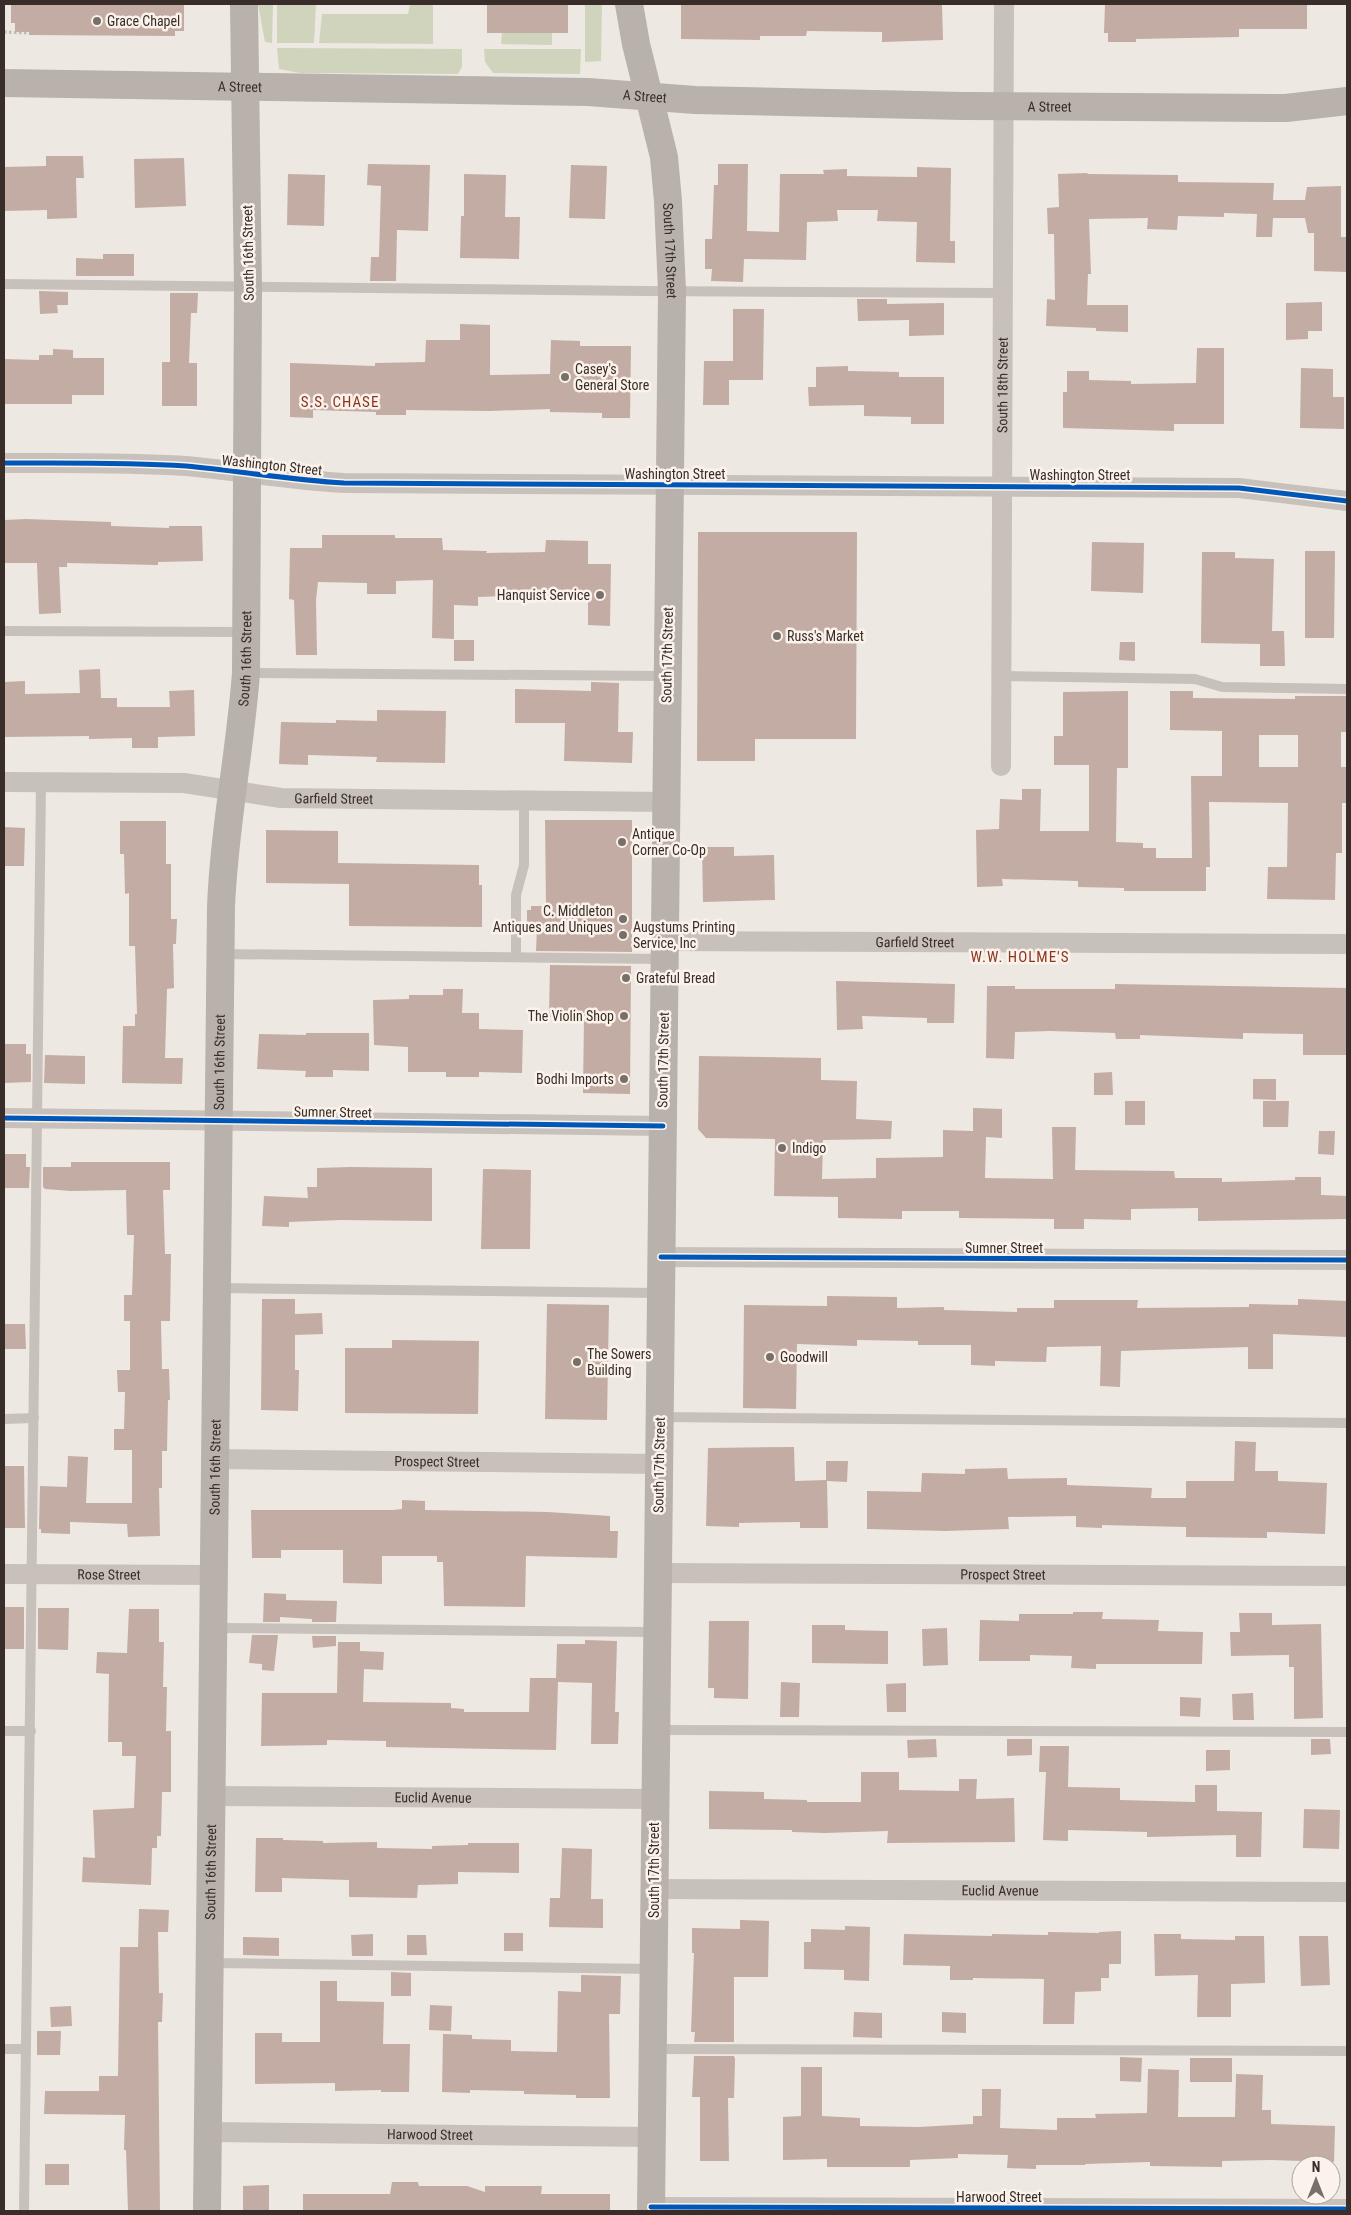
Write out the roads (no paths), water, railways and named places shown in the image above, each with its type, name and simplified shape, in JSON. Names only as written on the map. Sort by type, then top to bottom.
[{"type":"main road","name":"South 16th Street","points":[[207,2211],[222,867],[246,673],[248,288],[244,4]]},
{"type":"main road","name":"South 17th Street","points":[[629,4],[636,44],[664,157],[672,291],[651,2209]]},
{"type":"main road","name":"A Street","points":[[4,83],[588,92],[695,100],[1004,106],[1286,108],[1347,102]]},
{"type":"main road","name":"A Street","points":[[1286,108],[1347,122]]},
{"type":"street","name":"South 18th Street","points":[[1001,766],[1004,4]]},
{"type":"street","name":"Washington Street","points":[[4,463],[142,464],[344,483],[1239,488],[1347,501]]},
{"type":"street","name":"Garfield Street","points":[[4,782],[184,783],[281,798],[666,802]]},
{"type":"street","name":"Garfield Street","points":[[664,950],[1347,944]]},
{"type":"street","name":"Sumner Street","points":[[4,1118],[662,1126]]},
{"type":"street","name":"Sumner Street","points":[[661,1257],[1347,1260]]},
{"type":"street","name":"Prospect Street","points":[[215,1459],[659,1464]]},
{"type":"street","name":"Prospect Street","points":[[658,1573],[1347,1576]]},
{"type":"street","name":"Rose Street","points":[[4,1574],[213,1575]]},
{"type":"street","name":"Euclid Avenue","points":[[211,1796],[655,1799]]},
{"type":"street","name":"Euclid Avenue","points":[[654,1890],[1347,1892]]},
{"type":"street","name":"Harwood Street","points":[[208,2132],[652,2137]]},
{"type":"street","name":"Harwood Street","points":[[651,2209],[1347,2209]]},
{"type":"lane","points":[[4,284],[248,288],[1002,292]]},
{"type":"lane","points":[[4,631],[246,632]]},
{"type":"lane","points":[[246,673],[667,676]]},
{"type":"lane","points":[[1002,676],[1195,679],[1222,687],[1347,689]]},
{"type":"lane","points":[[24,2211],[41,783]]},
{"type":"lane","points":[[516,957],[516,895],[524,865],[524,800]]},
{"type":"lane","points":[[220,954],[516,957],[664,950]]},
{"type":"lane","points":[[217,1288],[661,1293]]},
{"type":"lane","points":[[659,1417],[1347,1423]]},
{"type":"lane","points":[[4,1419],[34,1418]]},
{"type":"lane","points":[[213,1628],[657,1632]]},
{"type":"lane","points":[[656,1730],[1347,1732]]},
{"type":"lane","points":[[4,1731],[30,1731]]},
{"type":"lane","points":[[210,1963],[654,1969]]},
{"type":"lane","points":[[653,2048],[1347,2051]]},
{"type":"lane","points":[[4,2049],[26,2049]]},
{"type":"place","name":"Grace Chapel","points":[[97,21]]},
{"type":"place","name":"Casey's General Store","points":[[565,377]]},
{"type":"place","name":"Hanquist Service","points":[[600,595]]},
{"type":"place","name":"Russ's Market","points":[[777,636]]},
{"type":"place","name":"Antique Corner Co-Op","points":[[622,842]]},
{"type":"place","name":"C. Middleton Antiques and Uniques","points":[[623,919]]},
{"type":"place","name":"Augstums Printing Service, Inc","points":[[623,935]]},
{"type":"place","name":"Grateful Bread","points":[[626,978]]},
{"type":"place","name":"The Violin Shop","points":[[624,1016]]},
{"type":"place","name":"Bodhi Imports","points":[[624,1079]]},
{"type":"place","name":"Indigo","points":[[782,1148]]},
{"type":"place","name":"Goodwill","points":[[770,1357]]},
{"type":"place","name":"The Sowers Building","points":[[577,1362]]},
{"type":"district","name":"S.S. CHASE","points":[[340,402]]},
{"type":"district","name":"W.W. HOLME'S","points":[[1020,957]]}]
